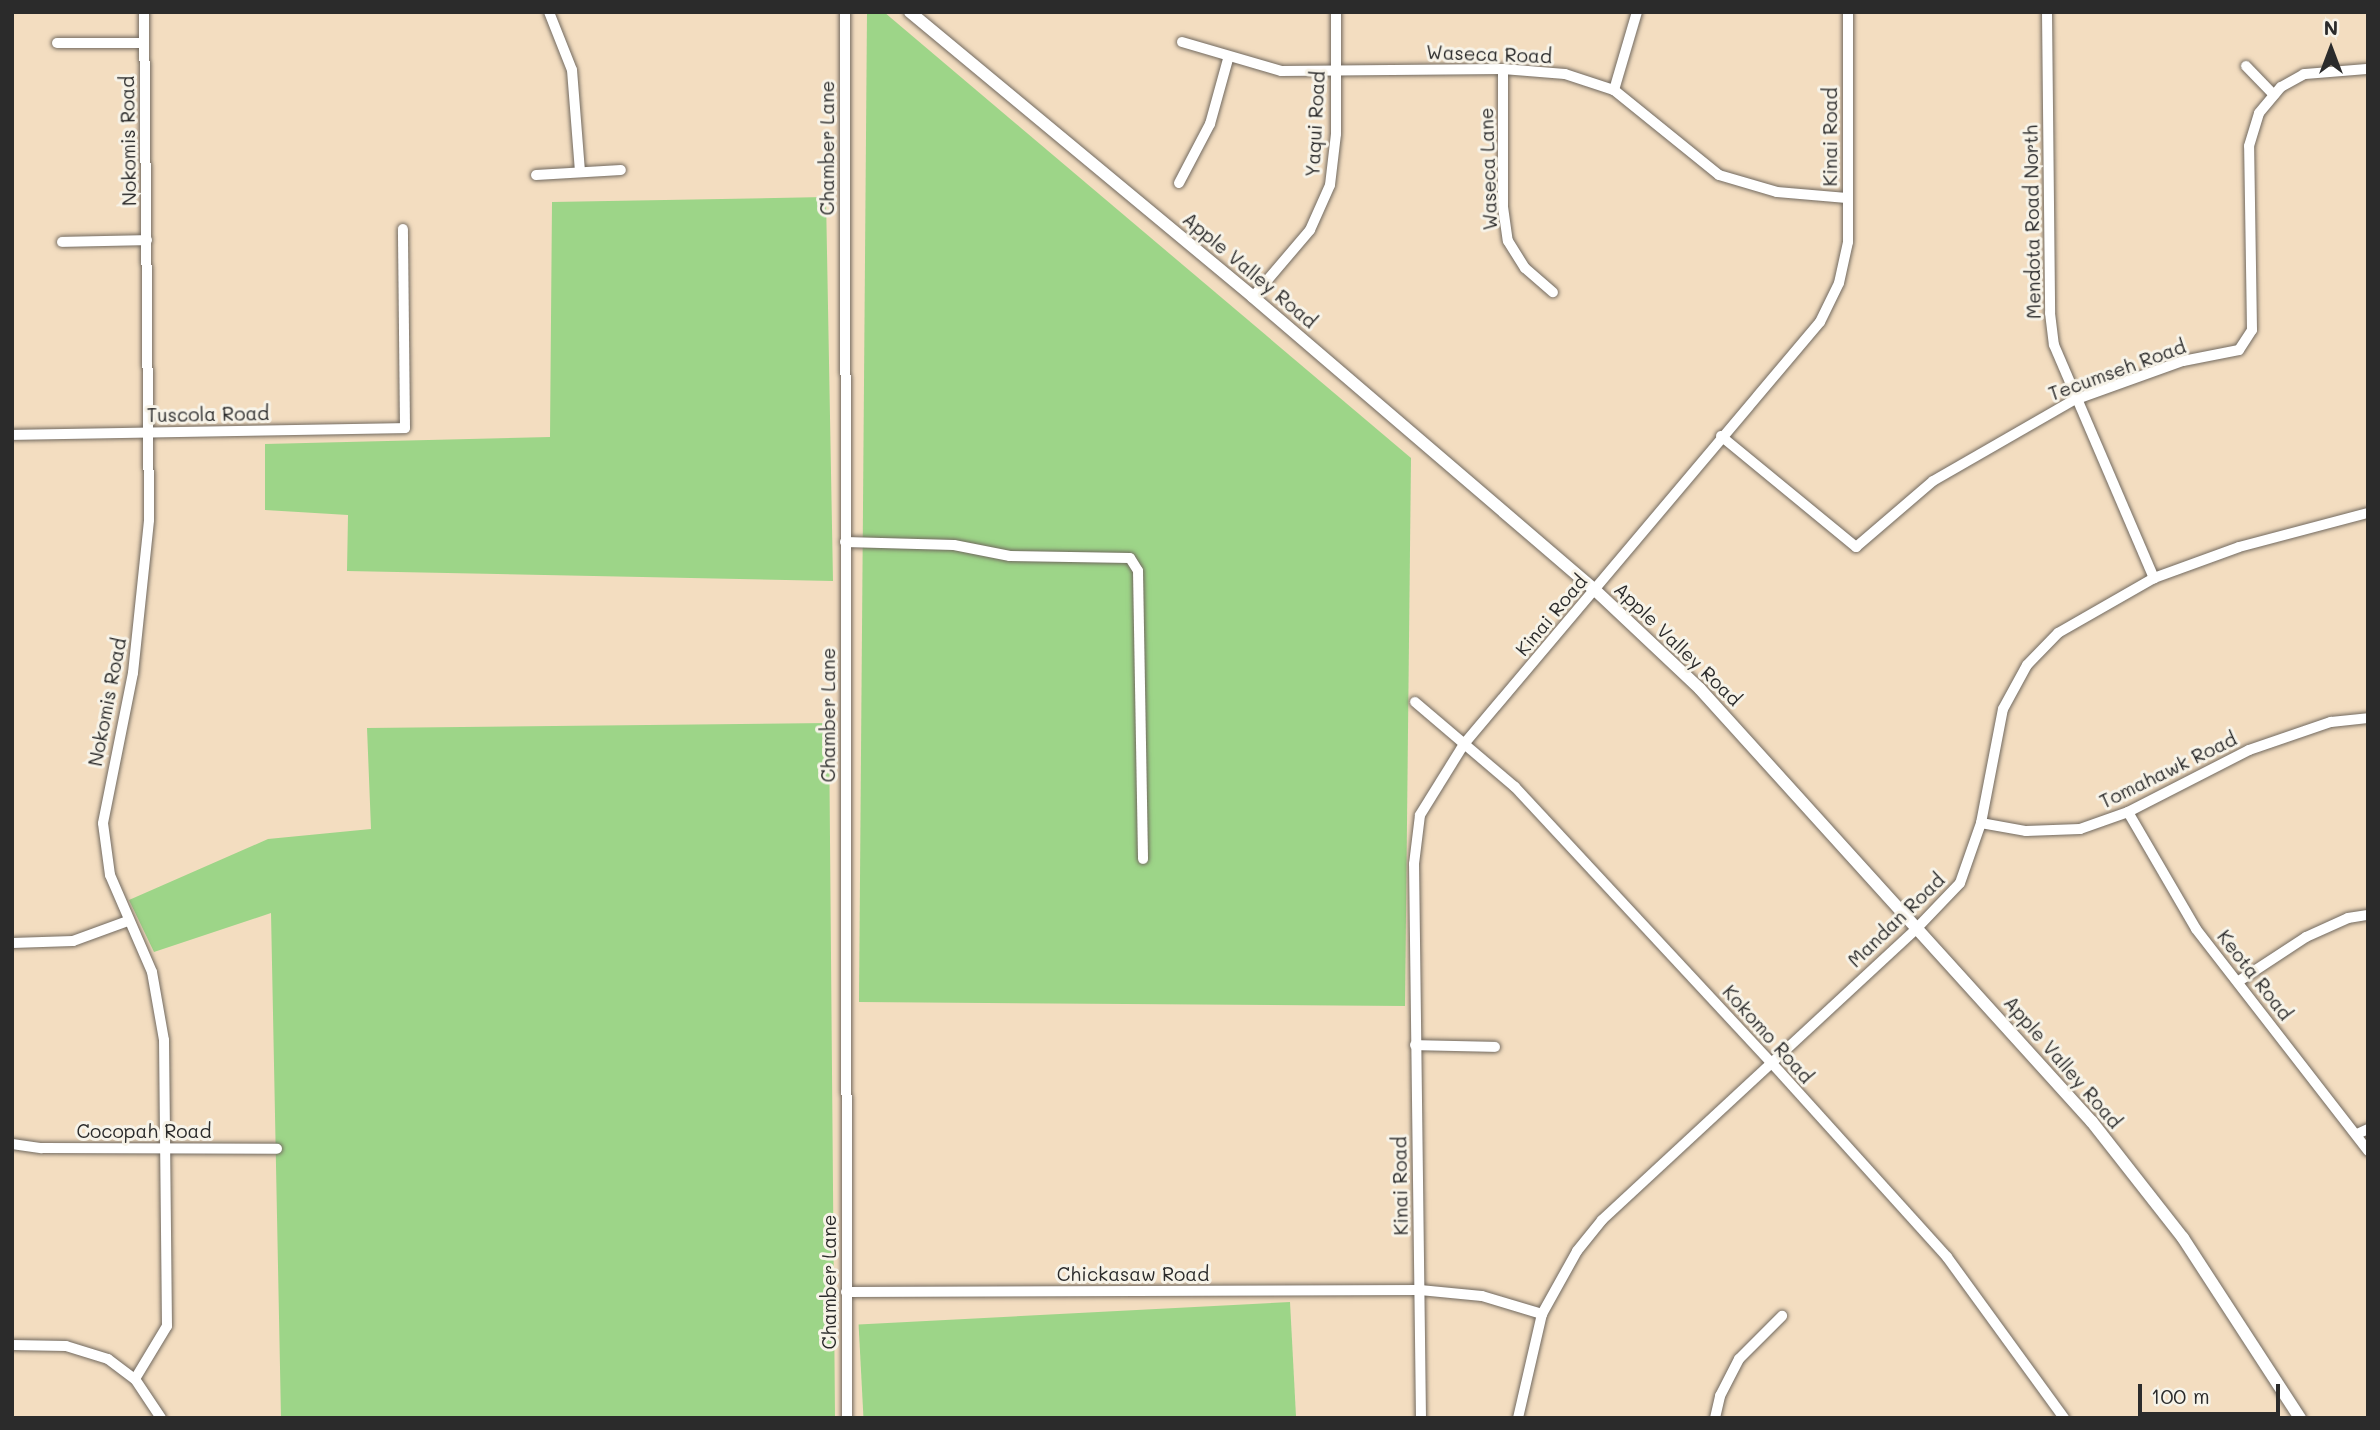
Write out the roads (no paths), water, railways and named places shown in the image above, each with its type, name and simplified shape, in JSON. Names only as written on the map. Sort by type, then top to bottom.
[{"type":"main road","name":"Apple Valley Road","points":[[910,12],[1253,297],[1595,590],[1700,689],[2092,1122],[2182,1238],[2300,1418]]},
{"type":"street","name":"Nokomis Road","points":[[135,1379],[167,1326],[167,1149],[161,1005],[152,972],[110,875],[103,823],[133,673],[149,520],[146,433],[144,12]]},
{"type":"street","points":[[549,12],[572,70],[580,171]]},
{"type":"street","name":"Chamber Lane","points":[[845,12],[847,1418]]},
{"type":"street","name":"Yaqui Road","points":[[1253,297],[1310,230],[1330,185],[1336,12]]},
{"type":"street","points":[[1614,90],[1637,12]]},
{"type":"street","name":"Kinai Road","points":[[1421,1418],[1414,864],[1420,815],[1464,744],[1721,436],[1820,322],[1839,283],[1848,242],[1848,12]]},
{"type":"street","name":"Mendota Road North","points":[[2047,12],[2050,313],[2054,345],[2074,400],[2154,578]]},
{"type":"street","name":"Waseca Road","points":[[1182,42],[1228,59],[1281,71],[1503,69],[1565,74],[1614,90],[1719,175],[1777,192],[1847,198]]},
{"type":"street","points":[[57,43],[144,43]]},
{"type":"street","points":[[1178,183],[1210,124],[1228,59]]},
{"type":"street","points":[[2246,66],[2274,95]]},
{"type":"street","name":"Waseca Lane","points":[[1503,69],[1503,207],[1508,241],[1525,268],[1553,292]]},
{"type":"street","name":"Tecumseh Road","points":[[1721,436],[1856,547],[1933,481],[2074,400],[2183,361],[2239,350],[2252,330],[2249,146],[2259,113],[2274,95],[2304,74],[2368,69]]},
{"type":"street","points":[[536,174],[621,170]]},
{"type":"street","name":"Tuscola Road","points":[[12,435],[405,428],[403,229]]},
{"type":"street","points":[[62,242],[147,240]]},
{"type":"street","name":"Mandan Road","points":[[1518,1418],[1542,1314],[1577,1251],[1602,1220],[1770,1060],[1917,928],[1960,883],[1981,823],[2003,709],[2027,666],[2058,633],[2154,578],[2239,547],[2368,513]]},
{"type":"street","points":[[845,542],[954,545],[1010,555],[1130,558],[1138,571],[1143,859]]},
{"type":"street","name":"Kokomo Road","points":[[1415,702],[1515,787],[1770,1060],[1947,1258],[2064,1418]]},
{"type":"street","name":"Tomahawk Road","points":[[1981,823],[2026,831],[2080,829],[2128,812],[2249,750],[2332,722],[2368,718]]},
{"type":"street","name":"Keota Road","points":[[2128,812],[2196,929],[2239,981],[2368,1151]]},
{"type":"street","points":[[2239,981],[2306,937],[2348,918],[2368,915]]},
{"type":"street","points":[[12,943],[73,941],[128,921]]},
{"type":"street","points":[[1415,1045],[1495,1047]]},
{"type":"street","points":[[2357,1134],[2368,1129]]},
{"type":"street","name":"Cocopah Road","points":[[12,1144],[277,1149]]},
{"type":"street","points":[[1420,1290],[1482,1296],[1542,1314]]},
{"type":"street","name":"Chickasaw Road","points":[[846,1292],[1420,1290]]},
{"type":"street","points":[[1715,1418],[1720,1396],[1740,1359],[1782,1316]]},
{"type":"street","points":[[12,1345],[82,1349],[108,1359],[135,1379],[161,1418]]}]
